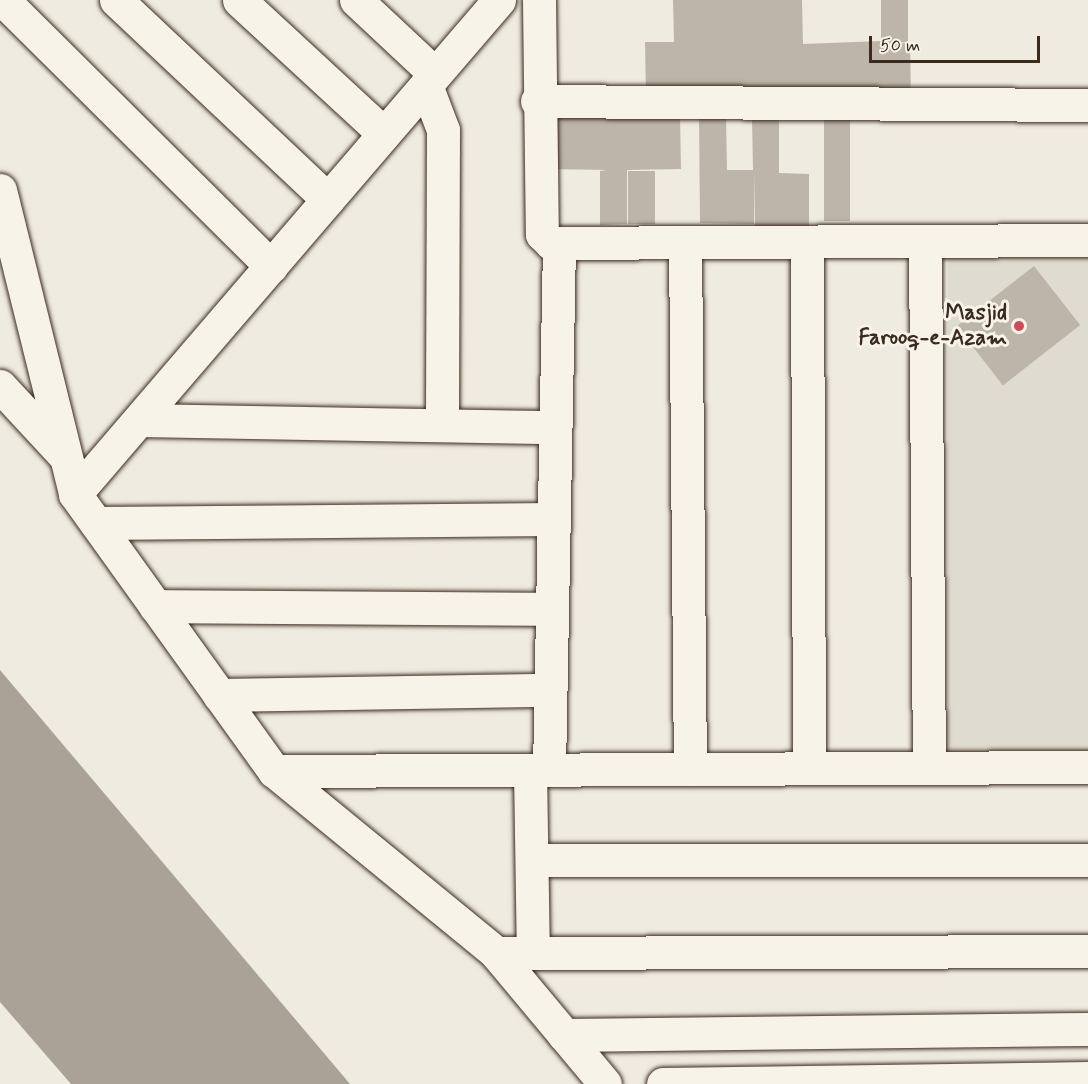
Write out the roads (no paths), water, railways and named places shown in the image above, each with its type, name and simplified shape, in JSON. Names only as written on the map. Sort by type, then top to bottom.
[{"type":"street","points":[[3,0],[271,266]]},
{"type":"street","points":[[116,0],[328,200]]},
{"type":"street","points":[[239,0],[384,134]]},
{"type":"street","points":[[356,0],[431,80],[443,129],[442,425]]},
{"type":"street","points":[[539,0],[537,101],[543,234],[559,245],[1088,240]]},
{"type":"street","points":[[75,494],[431,80],[489,4]]},
{"type":"street","points":[[537,101],[1088,105]]},
{"type":"street","points":[[0,190],[75,494],[274,771],[496,953],[605,1084]]},
{"type":"street","points":[[925,241],[929,768]]},
{"type":"street","points":[[807,242],[808,768]]},
{"type":"street","points":[[685,243],[690,769]]},
{"type":"street","points":[[532,953],[539,770],[550,690],[559,245]]},
{"type":"street","points":[[0,386],[66,456]]},
{"type":"street","points":[[139,420],[555,427]]},
{"type":"street","points":[[96,523],[554,519]]},
{"type":"street","points":[[155,606],[552,609]]},
{"type":"street","points":[[219,695],[550,690]]},
{"type":"street","points":[[274,771],[1088,767]]},
{"type":"street","points":[[534,860],[1088,860]]},
{"type":"street","points":[[496,953],[1088,951]]},
{"type":"street","points":[[564,1035],[1088,1029]]},
{"type":"street","points":[[663,1084],[1088,1078]]},
{"type":"place","name":"Masjid Farooq-e-Azam","points":[[1019,326]]}]
